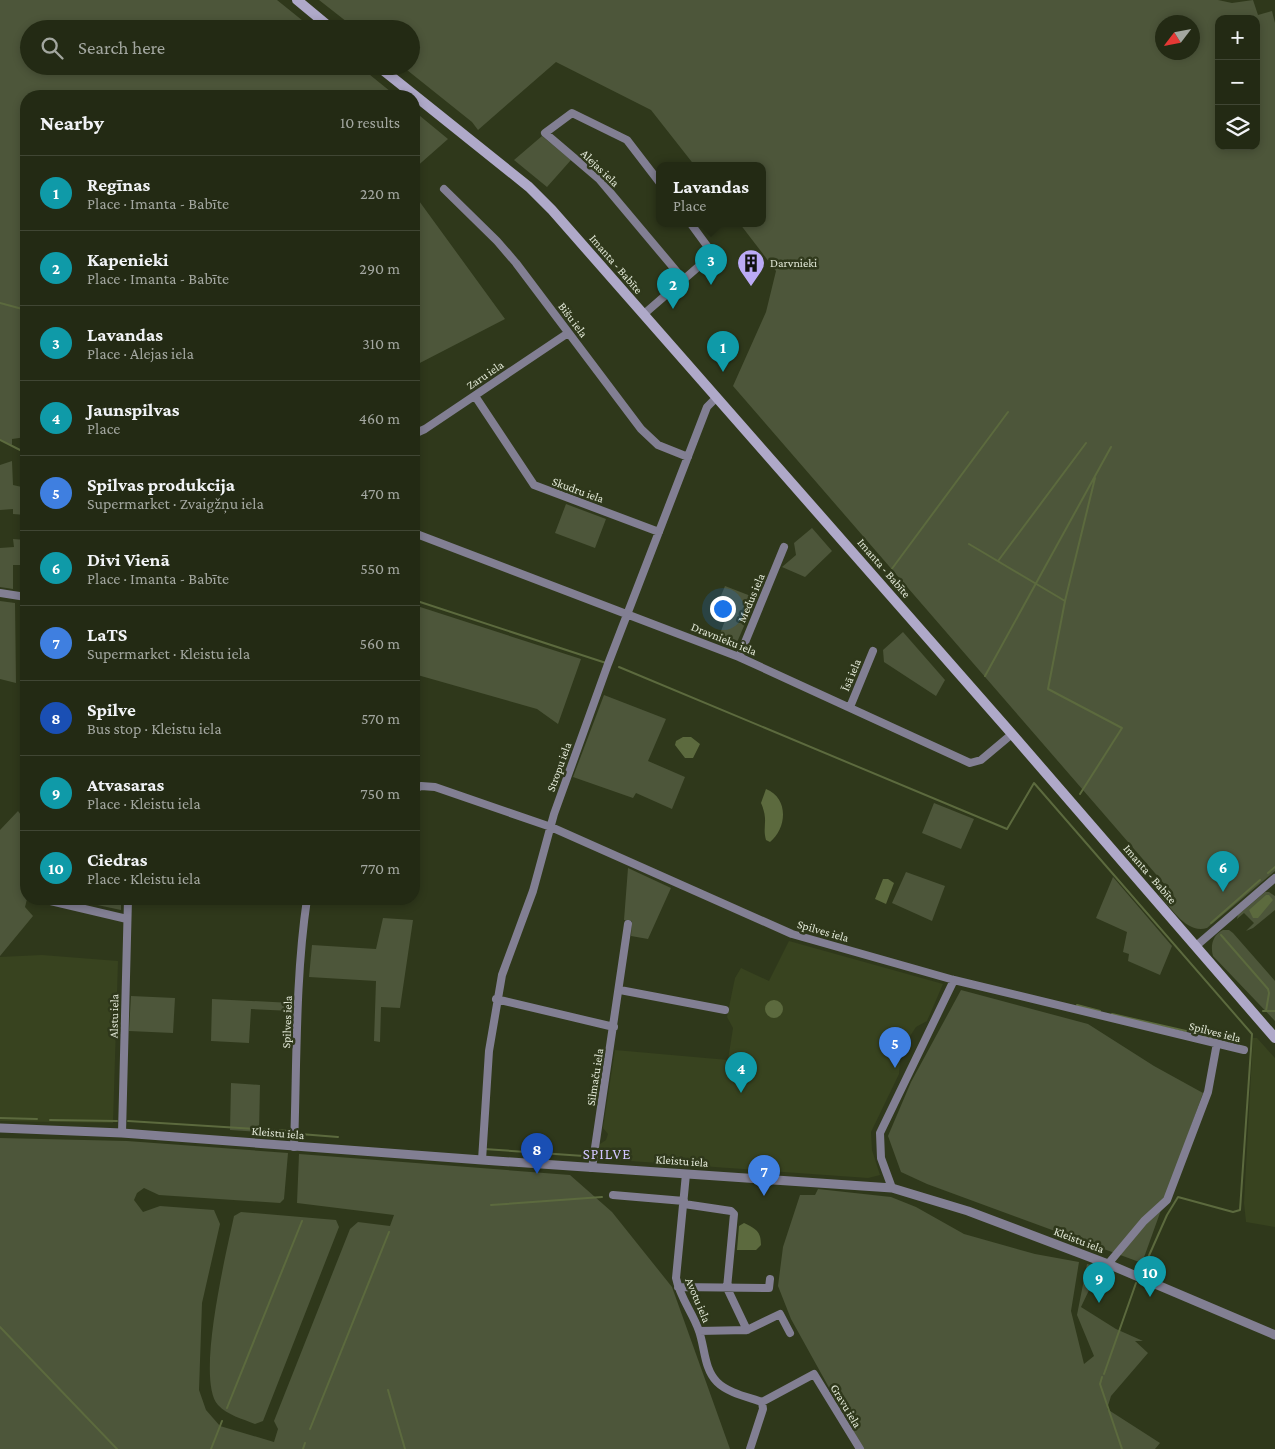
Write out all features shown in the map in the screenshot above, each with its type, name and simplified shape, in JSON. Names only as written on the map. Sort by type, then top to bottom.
[{"type":"main road","points":[[297,0],[321,20]]},
{"type":"main road","name":"Imanta - Babīte","points":[[389,75],[408,90]]},
{"type":"main road","name":"Imanta - Babīte","points":[[420,100],[542,199],[1270,1029],[1275,1038]]},
{"type":"street","name":"Alejas iela","points":[[656,177],[627,140],[572,113],[544,133],[600,179],[683,279]]},
{"type":"street","name":"Bišu iela","points":[[444,189],[497,240],[641,429],[658,445],[688,457]]},
{"type":"street","points":[[644,314],[713,254],[693,227]]},
{"type":"street","name":"Zaru iela","points":[[420,430],[475,396],[568,333]]},
{"type":"street","name":"Skudru iela","points":[[475,396],[534,485],[659,532]]},
{"type":"street","name":"Stropu iela","points":[[482,1160],[489,1051],[496,999],[502,975],[533,891],[551,827],[608,664],[707,408],[717,398]]},
{"type":"street","name":"Dravnieku iela","points":[[420,535],[628,613],[739,657],[970,763],[980,760],[1012,734]]},
{"type":"street","name":"Medus iela","points":[[739,657],[784,547]]},
{"type":"street","points":[[0,593],[20,596]]},
{"type":"street","name":"Īsā iela","points":[[850,707],[873,651]]},
{"type":"street","name":"Spilves iela","points":[[420,786],[435,787],[551,827],[792,934],[954,980],[1244,1050]]},
{"type":"street","points":[[1196,946],[1275,878]]},
{"type":"street","points":[[68,905],[127,919]]},
{"type":"street","name":"Alstu iela","points":[[122,1133],[128,905]]},
{"type":"street","name":"Spilves iela","points":[[294,1146],[298,1010],[303,925],[306,905]]},
{"type":"street","name":"Silmaču iela","points":[[592,1168],[620,990],[628,924]]},
{"type":"street","points":[[892,1188],[881,1158],[880,1134],[954,980]]},
{"type":"street","points":[[620,990],[725,1010]]},
{"type":"street","points":[[496,999],[614,1027]]},
{"type":"street","points":[[1108,1264],[1144,1221],[1167,1200],[1208,1092],[1217,1044]]},
{"type":"street","name":"Kleistu iela","points":[[0,1128],[122,1133],[892,1188],[968,1211],[1108,1264],[1275,1335]]},
{"type":"street","name":"Avotu iela","points":[[686,1174],[676,1278],[678,1287],[699,1331],[708,1369],[713,1377],[726,1388],[762,1402]]},
{"type":"street","points":[[613,1195],[684,1203],[731,1211],[734,1214],[727,1288],[747,1330]]},
{"type":"street","points":[[678,1287],[769,1288],[770,1279]]},
{"type":"street","points":[[699,1331],[747,1330],[780,1314],[790,1333]]},
{"type":"street","name":"Gravu iela","points":[[762,1402],[814,1374],[860,1449]]},
{"type":"street","points":[[750,1449],[763,1410],[762,1402]]},
{"type":"shaded area","points":[[0,0],[277,0],[302,20],[20,20],[20,75],[370,75],[389,90],[20,90],[20,438],[12,439],[12,445],[0,440]]},
{"type":"shaded area","points":[[319,0],[1218,0],[1232,3],[1253,0],[1258,15],[1272,11],[1275,23],[1275,871],[1207,928],[1199,929],[1192,927],[1180,919],[1159,895],[1167,887],[733,386],[766,312],[776,271],[742,227],[766,227],[766,162],[692,162],[651,110],[556,62],[478,130],[472,122],[413,75],[420,75],[420,20],[345,20]]},
{"type":"shaded area","points":[[420,116],[448,139],[420,164]]},
{"type":"shaded area","points":[[542,136],[571,160],[547,187],[514,160]]},
{"type":"shaded area","points":[[420,202],[505,319],[420,363]]},
{"type":"shaded area","points":[[12,461],[13,485],[20,487],[20,515],[13,514],[13,509],[0,510],[0,465]]},
{"type":"shaded area","points":[[566,504],[606,519],[595,548],[555,533]]},
{"type":"shaded area","points":[[812,528],[832,551],[805,577],[782,567],[796,555],[794,543]]},
{"type":"shaded area","points":[[13,539],[20,540],[20,565],[13,565],[13,589],[0,587],[0,548],[14,547]]},
{"type":"shaded area","points":[[725,586],[756,598],[735,647],[718,639],[726,618],[723,605],[718,603]]},
{"type":"shaded area","points":[[0,601],[15,603],[16,683],[0,679]]},
{"type":"shaded area","points":[[420,607],[581,659],[558,724],[537,709],[420,676]]},
{"type":"shaded area","points":[[903,632],[945,680],[936,696],[884,662],[883,650]]},
{"type":"shaded area","points":[[604,695],[666,719],[648,761],[685,777],[672,809],[636,793],[633,798],[573,777]]},
{"type":"shaded area","points":[[683,737],[691,737],[700,744],[693,758],[685,758],[675,745],[676,741]]},
{"type":"shaded area","points":[[766,789],[779,799],[783,814],[780,829],[770,842],[766,840],[765,814],[761,803]]},
{"type":"shaded area","points":[[934,803],[974,819],[961,849],[922,833]]},
{"type":"shaded area","points":[[18,811],[20,814],[20,905],[26,905],[25,907],[33,916],[0,956],[0,830]]},
{"type":"shaded area","points":[[628,868],[671,888],[648,939],[631,936],[632,921],[624,920]]},
{"type":"shaded area","points":[[906,872],[945,886],[932,921],[892,903]]},
{"type":"shaded area","points":[[1113,877],[1172,946],[1160,975],[1128,961],[1129,954],[1123,952],[1127,932],[1096,918]]},
{"type":"shaded area","points":[[883,879],[888,879],[894,883],[886,904],[875,899]]},
{"type":"shaded area","points":[[1265,892],[1275,896],[1275,910],[1253,928],[1246,931],[1254,923],[1244,913],[1237,919],[1238,915]]},
{"type":"shaded area","points":[[1266,895],[1269,895],[1273,900],[1258,918],[1253,918],[1249,910]]},
{"type":"shaded area","points":[[97,905],[121,905],[121,910]]},
{"type":"shaded area","points":[[383,918],[413,920],[400,1008],[381,1007],[380,1042],[374,1041],[376,981],[309,977],[312,945],[376,949]]},
{"type":"shaded area","points":[[1223,930],[1229,930],[1233,933],[1275,981],[1275,1021],[1213,956],[1213,941]]},
{"type":"shaded area","points":[[789,941],[943,984],[927,1021],[916,1027],[901,1050],[899,1074],[871,1132],[872,1150],[880,1175],[868,1178],[602,1159],[598,1152],[600,1144],[606,1140],[608,1134],[603,1128],[615,1050],[728,1060],[733,1028],[727,1017],[735,978],[741,968],[769,981]]},
{"type":"shaded area","points":[[42,955],[118,961],[113,1123],[0,1121],[0,957]]},
{"type":"shaded area","points":[[961,990],[1088,1024],[1154,1066],[1203,1093],[1142,1263],[927,1184],[901,1172],[888,1136],[911,1082]]},
{"type":"shaded area","points":[[131,996],[175,998],[173,1033],[129,1031]]},
{"type":"shaded area","points":[[212,999],[292,1003],[292,1011],[251,1009],[249,1043],[211,1041]]},
{"type":"shaded area","points":[[774,1000],[782,1005],[783,1009],[778,1017],[774,1018],[766,1013],[765,1009],[770,1001]]},
{"type":"shaded area","points":[[1253,1038],[1257,1038],[1275,1058],[1275,1227],[1246,1222],[1244,1203]]},
{"type":"shaded area","points":[[231,1083],[260,1085],[259,1132],[230,1130]]},
{"type":"shaded area","points":[[0,1138],[127,1141],[288,1153],[284,1199],[280,1203],[159,1195],[144,1188],[137,1193],[134,1200],[143,1212],[160,1206],[214,1210],[220,1224],[202,1303],[199,1390],[206,1410],[220,1426],[274,1442],[278,1429],[274,1421],[350,1229],[358,1222],[390,1226],[394,1215],[297,1203],[299,1154],[570,1175],[612,1212],[672,1287],[730,1449],[0,1449]]},
{"type":"shaded area","points":[[818,1189],[891,1197],[916,1207],[964,1234],[1035,1254],[1079,1262],[1071,1311],[1084,1364],[1094,1356],[1077,1315],[1087,1264],[1100,1267],[1081,1307],[1116,1329],[1143,1341],[1135,1341],[1148,1353],[1111,1396],[1107,1409],[1160,1443],[1155,1449],[863,1449],[791,1319],[778,1286],[783,1247],[800,1195],[815,1195]]},
{"type":"shaded area","points":[[241,1212],[336,1220],[339,1227],[263,1421],[255,1424],[230,1414],[218,1405],[212,1391],[210,1370],[211,1343],[220,1284],[234,1216]]},
{"type":"shaded area","points":[[744,1223],[759,1233],[761,1245],[756,1250],[737,1250],[739,1226]]},
{"type":"waterway","points":[[0,303],[20,308]]},
{"type":"waterway","points":[[891,570],[1008,412]]},
{"type":"waterway","points":[[0,440],[20,450]]},
{"type":"waterway","points":[[998,561],[1086,443]]},
{"type":"waterway","points":[[985,676],[1111,447]]},
{"type":"waterway","points":[[1080,794],[1122,728],[1048,689],[1065,601],[1095,478]]},
{"type":"waterway","points":[[969,544],[1065,601]]},
{"type":"waterway","points":[[420,602],[606,663]]},
{"type":"waterway","points":[[619,667],[1007,829],[1034,783],[1252,1034],[1240,1210],[1233,1212],[1178,1197],[1167,1215],[1143,1269]]},
{"type":"waterway","points":[[1268,873],[1275,867]]},
{"type":"waterway","points":[[1211,923],[1260,880]]},
{"type":"waterway","points":[[1221,935],[1268,989],[1266,1011]]},
{"type":"waterway","points":[[1077,1005],[1100,1011]]},
{"type":"waterway","points":[[1263,1011],[1275,1011]]},
{"type":"waterway","points":[[1112,1014],[1186,1031]]},
{"type":"waterway","points":[[1205,1036],[1217,1039]]},
{"type":"waterway","points":[[1224,1041],[1239,1045]]},
{"type":"waterway","points":[[0,1118],[37,1119]]},
{"type":"waterway","points":[[50,1120],[117,1121]]},
{"type":"waterway","points":[[128,1121],[289,1131]]},
{"type":"waterway","points":[[300,1134],[338,1137]]},
{"type":"waterway","points":[[484,1149],[584,1156]]},
{"type":"waterway","points":[[491,1205],[602,1197]]},
{"type":"waterway","points":[[227,1408],[302,1221]]},
{"type":"waterway","points":[[310,1429],[389,1232]]},
{"type":"waterway","points":[[1104,1374],[1136,1283]]},
{"type":"waterway","points":[[0,1327],[117,1449]]},
{"type":"waterway","points":[[1102,1377],[1100,1384],[1122,1449]]},
{"type":"waterway","points":[[388,1390],[405,1449]]},
{"type":"waterway","points":[[211,1449],[222,1421]]},
{"type":"waterway","points":[[303,1449],[305,1443]]},
{"type":"place","name":"Lavandas","points":[[711,285]]},
{"type":"place","name":"Darvnieki","points":[[751,287]]},
{"type":"place","name":"Kapenieki","points":[[673,309]]},
{"type":"place","name":"Regīnas","points":[[723,372]]},
{"type":"place","name":"Divi Vienā","points":[[1223,892]]},
{"type":"place","name":"Spilvas produkcija","points":[[895,1068]]},
{"type":"place","name":"Jaunspilvas","points":[[741,1093]]},
{"type":"place","name":"Spilve","points":[[537,1174]]},
{"type":"place","name":"LaTS","points":[[764,1196]]},
{"type":"place","name":"Ciedras","points":[[1150,1297]]},
{"type":"place","name":"Atvasaras","points":[[1099,1303]]},
{"type":"district","name":"SPILVE","points":[[607,1154]]}]
